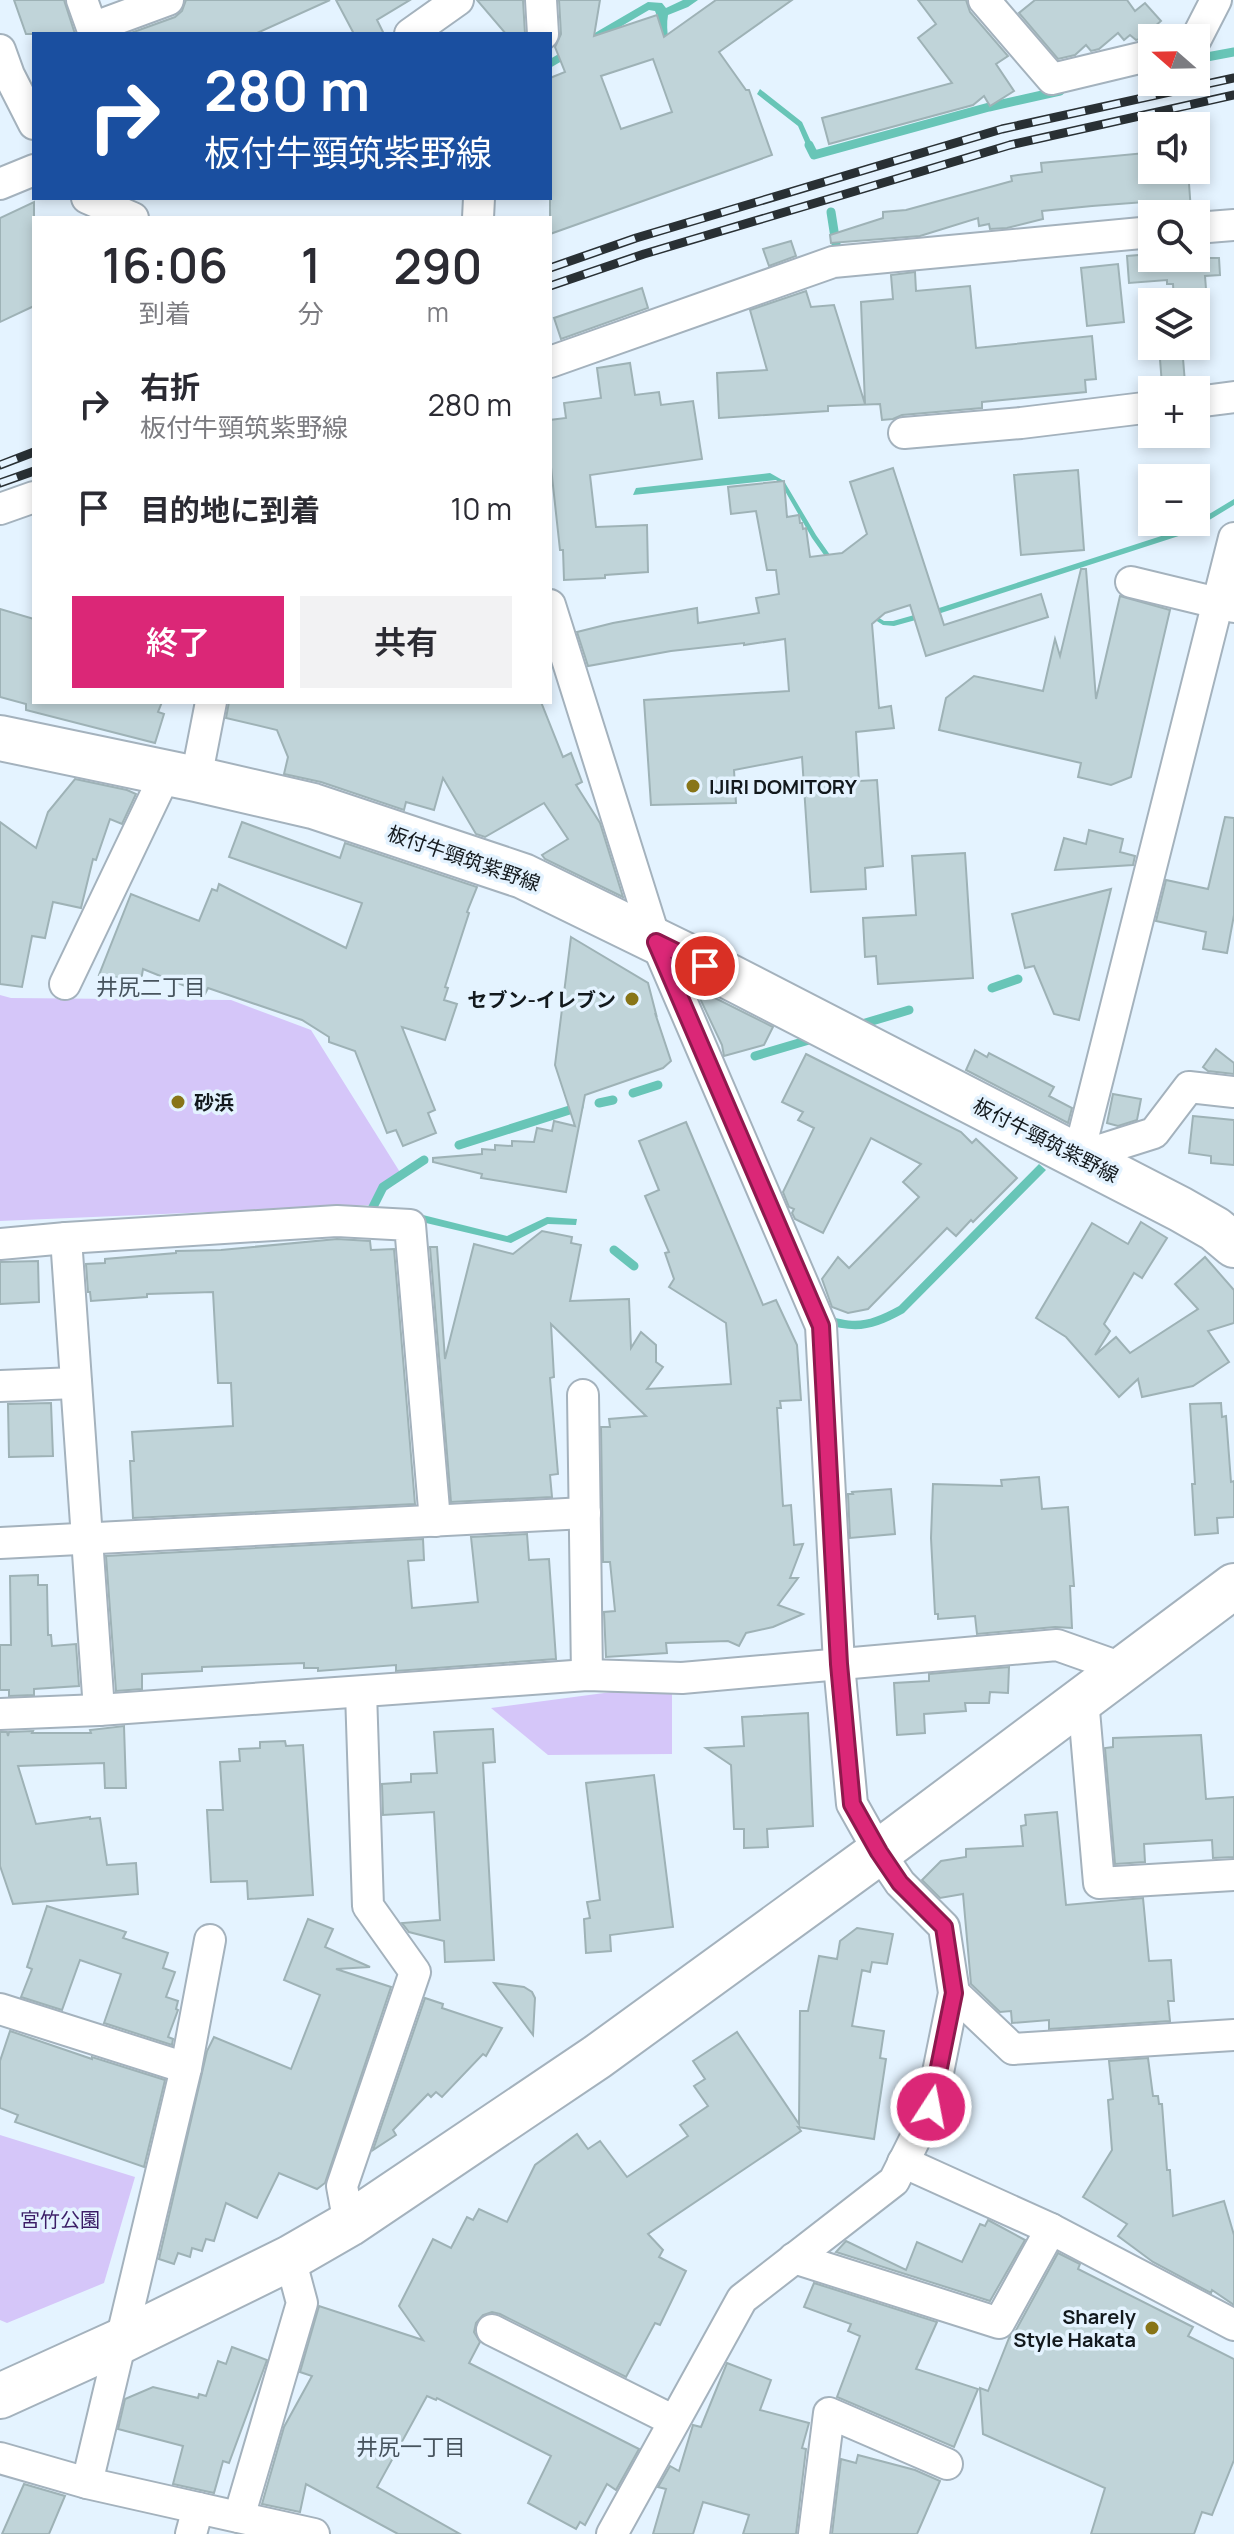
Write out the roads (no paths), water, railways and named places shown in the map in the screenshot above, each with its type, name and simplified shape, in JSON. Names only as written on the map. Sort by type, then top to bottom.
[{"type":"street","points":[[82,0],[92,28],[168,0]]},
{"type":"street","points":[[413,32],[458,0]]},
{"type":"street","points":[[541,0],[543,32]]},
{"type":"street","points":[[984,0],[1052,79],[1138,58]]},
{"type":"street","points":[[1204,24],[1216,0]]},
{"type":"street","points":[[0,50],[32,120]]},
{"type":"street","points":[[0,184],[32,172]]},
{"type":"street","points":[[92,200],[128,216]]},
{"type":"street","points":[[1210,228],[1234,228]]},
{"type":"street","points":[[552,361],[833,262],[1138,233]]},
{"type":"street","points":[[1210,400],[1234,397]]},
{"type":"street","points":[[904,433],[1138,409]]},
{"type":"street","points":[[0,509],[32,498]]},
{"type":"street","points":[[1078,1157],[1226,604],[1234,538]]},
{"type":"street","points":[[1131,582],[1226,604]]},
{"type":"street","points":[[552,611],[656,942],[821,1326],[839,1664],[852,1804],[900,1883],[944,1927],[954,1993],[931,2107],[894,2181],[742,2299],[612,2534]]},
{"type":"street","points":[[65,984],[181,776],[210,704]]},
{"type":"street","name":"板付牛頸筑紫野線","points":[[0,738],[313,806],[488,862],[561,893],[1180,1209],[1215,1229],[1234,1245]]},
{"type":"street","points":[[1078,1157],[1154,1133],[1189,1087],[1234,1092]]},
{"type":"street","points":[[0,1244],[337,1221],[410,1225],[435,1521]]},
{"type":"street","points":[[66,1238],[99,1710]]},
{"type":"street","points":[[0,1386],[76,1383]]},
{"type":"street","points":[[583,1395],[587,1675]]},
{"type":"street","points":[[0,1543],[585,1513]]},
{"type":"street","points":[[0,2396],[290,2258],[349,2224],[597,2057],[879,1852],[1234,1586]]},
{"type":"street","points":[[0,1714],[99,1710],[587,1675],[682,1678],[1057,1645],[1122,1668]]},
{"type":"street","points":[[349,2224],[342,2186],[415,1972],[368,1906],[361,1692]]},
{"type":"street","points":[[1083,1699],[1099,1883],[1234,1875]]},
{"type":"street","points":[[87,2483],[186,2068],[210,1940]]},
{"type":"street","points":[[954,1993],[1013,2049],[1234,2035]]},
{"type":"street","points":[[0,2009],[186,2068]]},
{"type":"street","points":[[903,2162],[1051,2229],[1234,2325]]},
{"type":"street","points":[[794,2258],[999,2323],[1051,2229]]},
{"type":"street","points":[[239,2517],[302,2303],[290,2258]]},
{"type":"street","points":[[492,2330],[674,2421]]},
{"type":"street","points":[[814,2534],[829,2413],[947,2464]]},
{"type":"street","points":[[0,2458],[87,2483],[194,2521],[239,2517],[314,2534]]},
{"type":"waterway","points":[[1210,56],[1234,52]]},
{"type":"waterway","points":[[809,145],[814,155],[1060,91]]},
{"type":"waterway","points":[[831,212],[836,244]]},
{"type":"waterway","points":[[992,988],[1018,979]]},
{"type":"waterway","points":[[862,1024],[909,1010]]},
{"type":"waterway","points":[[755,1056],[809,1040]]},
{"type":"waterway","points":[[633,1093],[658,1085]]},
{"type":"waterway","points":[[599,1103],[613,1100]]},
{"type":"waterway","points":[[459,1145],[579,1107]]},
{"type":"waterway","points":[[370,1213],[383,1187],[424,1160]]},
{"type":"waterway","points":[[614,1250],[634,1266]]},
{"type":"railway","points":[[552,267],[636,238],[1002,129],[1234,78]]},
{"type":"railway","points":[[552,285],[644,254],[1010,145],[1234,95]]},
{"type":"railway","points":[[0,465],[32,453]]},
{"type":"railway","points":[[0,483],[32,472]]},
{"type":"place","name":"IJIRI DOMITORY","points":[[693,786]]},
{"type":"place","name":"セブン-イレブン","points":[[632,999]]},
{"type":"place","name":"砂浜","points":[[178,1102]]},
{"type":"place","name":"Sharely Style Hakata","points":[[1152,2328]]},
{"type":"district","name":"井尻二丁目","points":[[151,987]]},
{"type":"district","name":"井尻一丁目","points":[[411,2447]]},
{"type":"park label","name":"宮竹公園","points":[[60,2219]]}]
